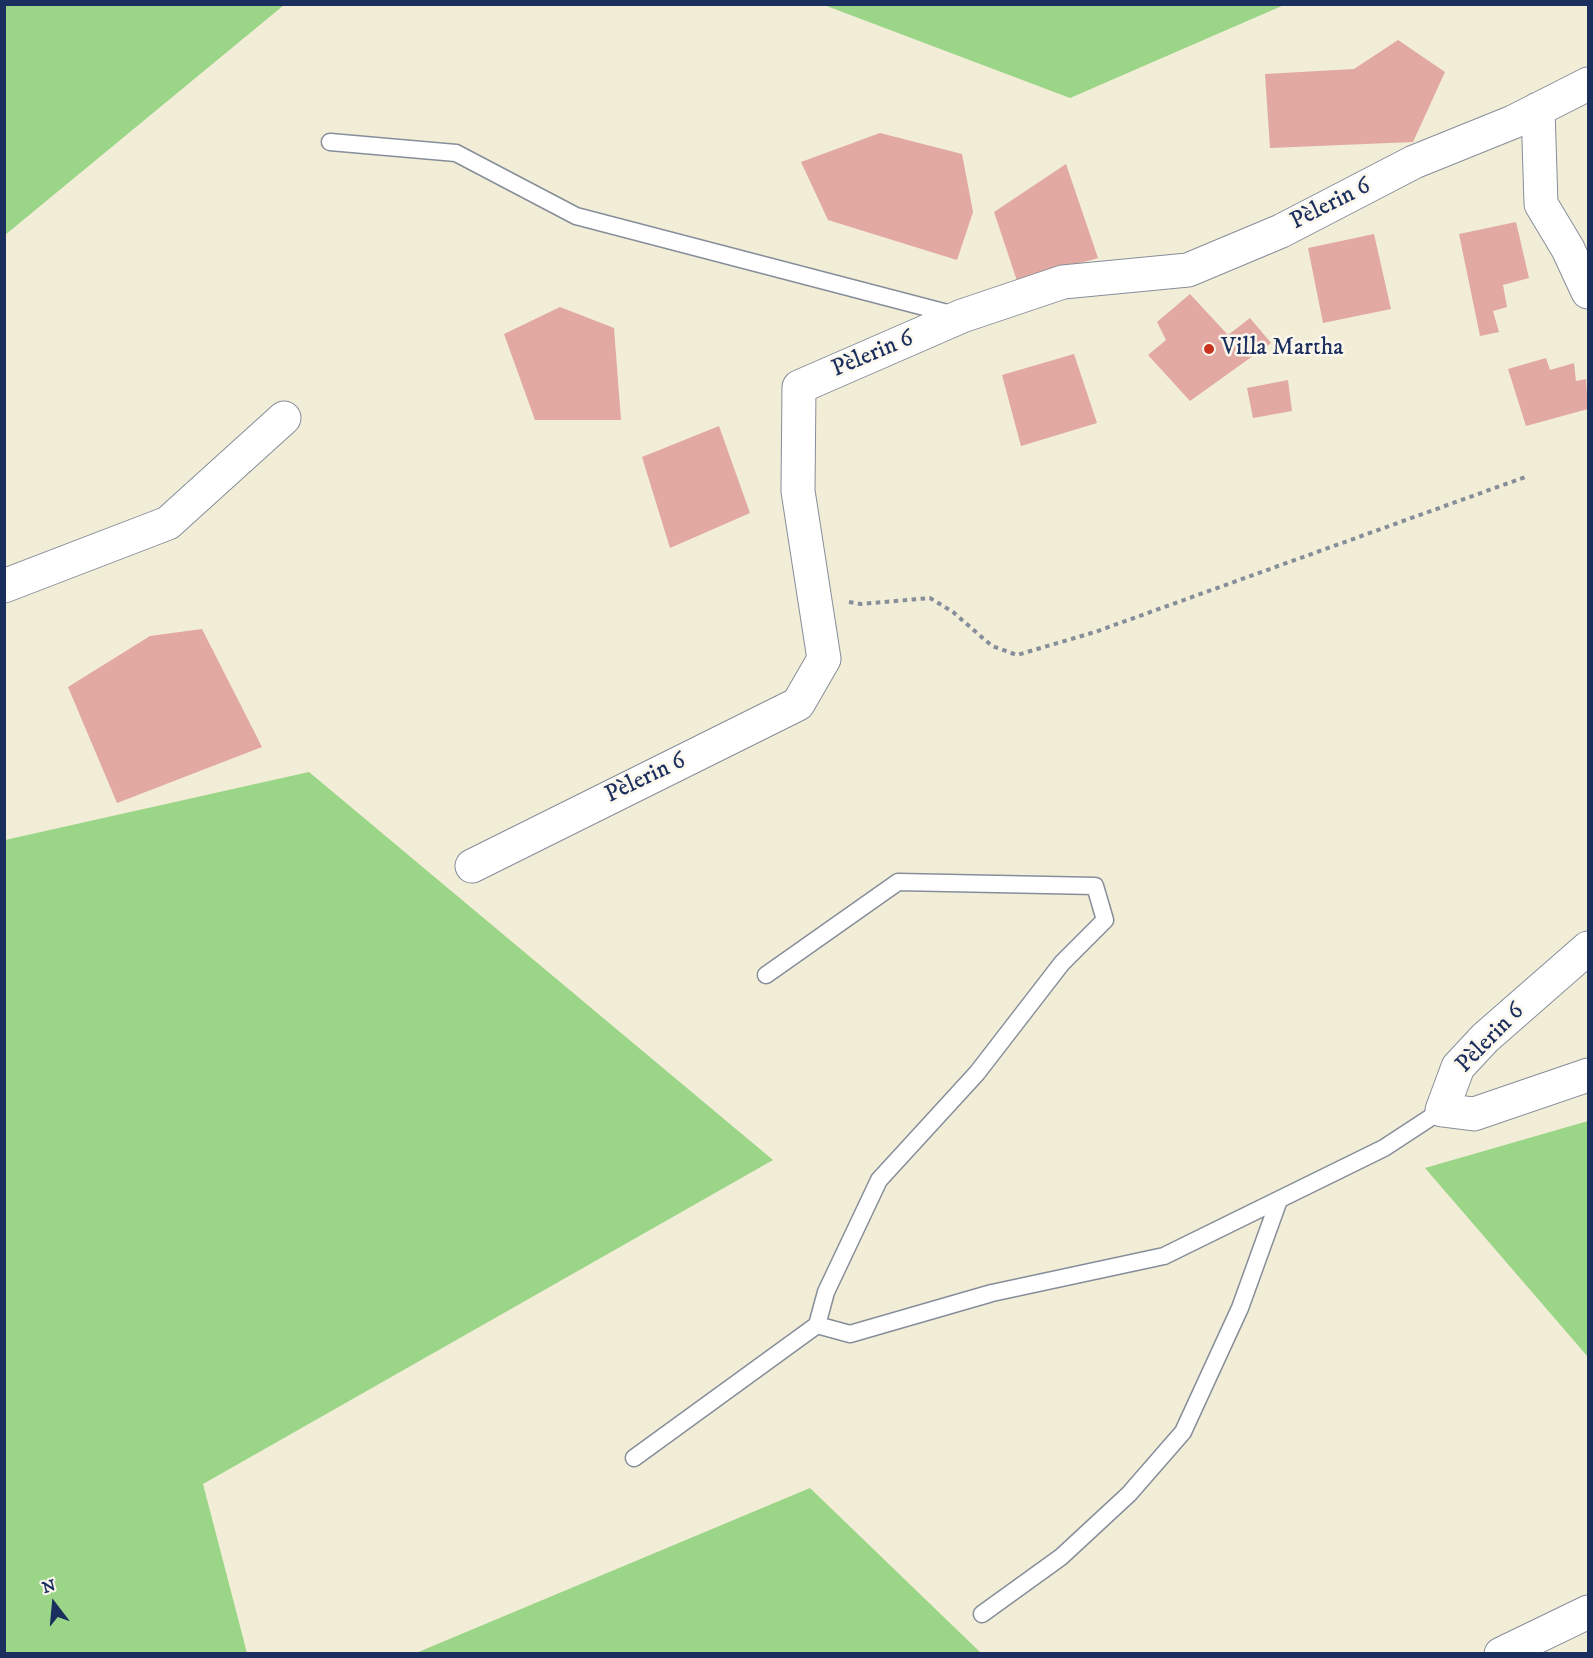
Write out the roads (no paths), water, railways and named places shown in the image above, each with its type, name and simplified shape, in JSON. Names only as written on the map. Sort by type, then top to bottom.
[{"type":"street","name":"Pèlerin 6","points":[[472,866],[798,704],[824,659],[816,595],[798,491],[799,387],[962,316],[1063,282],[1188,270],[1281,231],[1414,162],[1513,122],[1588,84]]},
{"type":"street","points":[[1538,109],[1541,204],[1568,249],[1588,292]]},
{"type":"street","points":[[4,586],[168,523],[284,418]]},
{"type":"street","name":"Pèlerin 6","points":[[1588,948],[1485,1038],[1458,1067],[1442,1110],[1474,1114],[1588,1075]]},
{"type":"street","points":[[1501,1653],[1588,1612]]},
{"type":"lane","points":[[330,141],[456,153],[576,216],[962,316]]},
{"type":"lane","points":[[634,1458],[817,1325],[826,1292],[879,1180],[977,1073],[1062,963],[1105,920],[1095,886],[898,882],[766,975]]},
{"type":"lane","points":[[817,1325],[850,1334],[992,1293],[1164,1256],[1384,1148],[1442,1110]]},
{"type":"lane","points":[[982,1614],[1061,1557],[1129,1494],[1183,1432],[1240,1308],[1279,1200]]},
{"type":"place","name":"Villa Martha","points":[[1209,349]]}]
